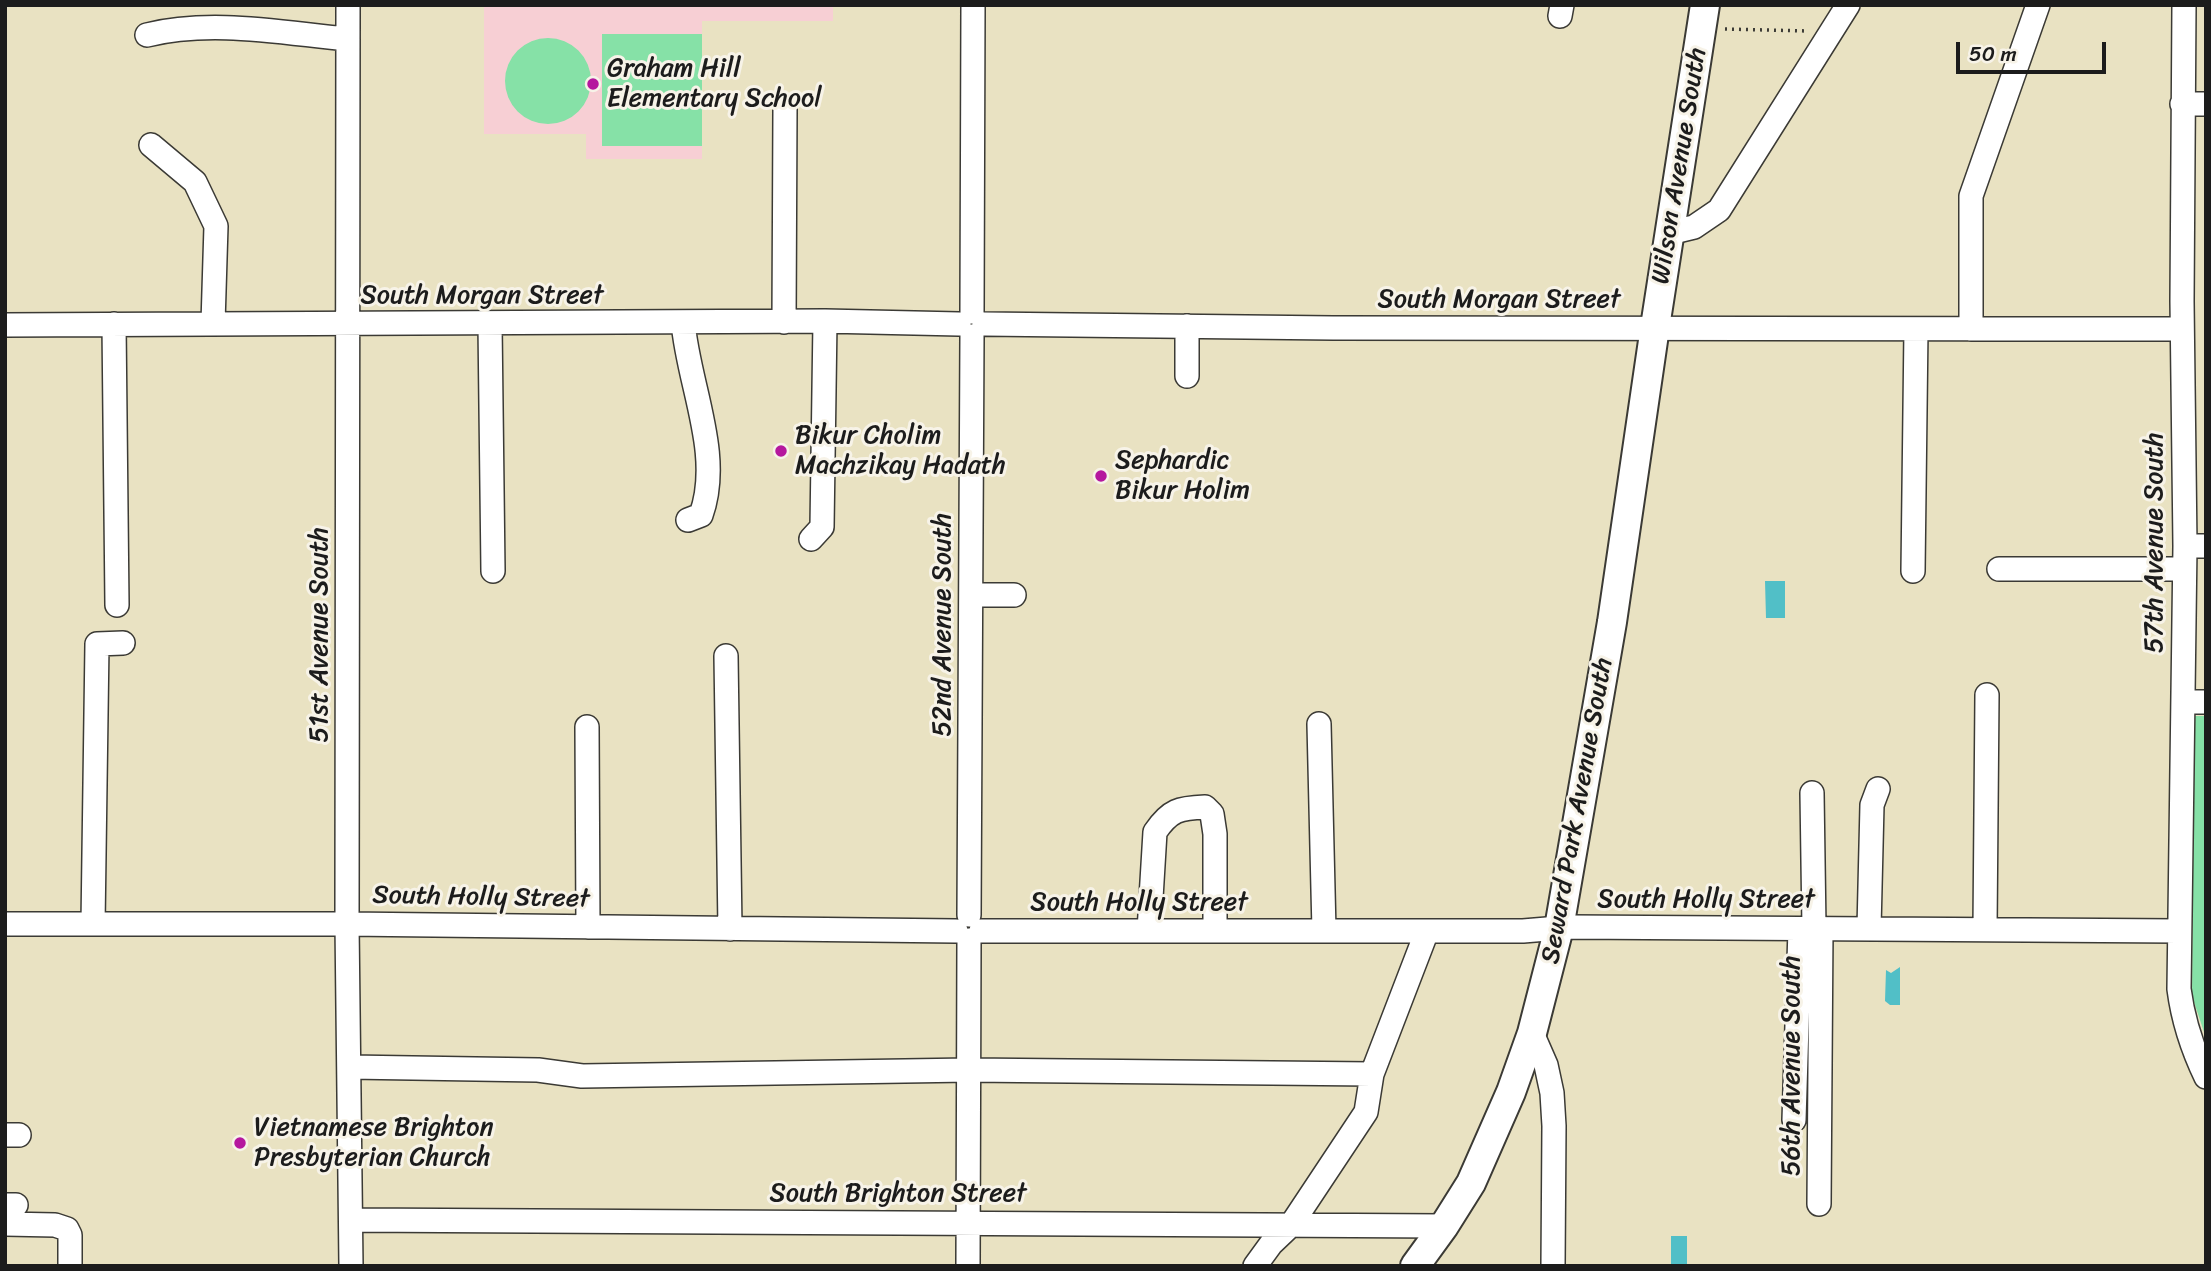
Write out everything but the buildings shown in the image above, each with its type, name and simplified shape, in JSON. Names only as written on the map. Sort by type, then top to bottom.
[{"type":"main road","name":"Wilson Avenue South","points":[[1655,327],[1704,17]]},
{"type":"main road","name":"Seward Park Avenue South","points":[[1415,1266],[1471,1183],[1511,1091],[1532,1033],[1559,928],[1612,622],[1655,327]]},
{"type":"street","name":"51st Avenue South","points":[[348,5],[350,325],[347,924],[352,1266]]},
{"type":"street","name":"52nd Avenue South","points":[[968,1266],[973,5]]},
{"type":"street","points":[[1669,233],[1694,227],[1719,210],[1848,5]]},
{"type":"street","points":[[1971,329],[1971,195],[2038,5]]},
{"type":"street","name":"57th Avenue South","points":[[2184,5],[2182,329],[2195,546],[2184,569],[2194,702],[2178,931],[2179,989],[2182,1014],[2190,1042],[2206,1077]]},
{"type":"street","points":[[147,35],[173,28],[235,29],[348,39]]},
{"type":"street","points":[[2182,104],[2206,104]]},
{"type":"street","points":[[784,322],[785,109]]},
{"type":"street","points":[[151,145],[195,181],[216,226],[213,323]]},
{"type":"street","points":[[811,539],[821,527],[825,321]]},
{"type":"street","name":"South Morgan Street","points":[[5,325],[825,321],[1187,326],[2182,329]]},
{"type":"street","points":[[683,322],[684,345],[704,423],[706,450],[707,498],[701,515],[688,520]]},
{"type":"street","points":[[114,324],[117,606]]},
{"type":"street","points":[[490,324],[493,571]]},
{"type":"street","points":[[1187,326],[1187,376]]},
{"type":"street","points":[[1913,571],[1916,329]]},
{"type":"street","points":[[1999,569],[2184,569]]},
{"type":"street","points":[[971,595],[1014,595]]},
{"type":"street","points":[[93,924],[97,644],[123,643]]},
{"type":"street","points":[[726,656],[730,929]]},
{"type":"street","points":[[1985,928],[1987,695]]},
{"type":"street","points":[[1319,724],[1324,931]]},
{"type":"street","points":[[587,727],[588,927]]},
{"type":"street","points":[[1869,928],[1872,805],[1878,789]]},
{"type":"street","points":[[1794,1120],[1812,928],[1812,793]]},
{"type":"street","points":[[1149,931],[1155,832],[1160,824],[1179,808],[1205,807],[1212,814],[1215,834],[1215,931]]},
{"type":"street","name":"South Holly Street","points":[[5,924],[1149,931],[1523,931],[1559,928],[2178,931]]},
{"type":"street","name":"56th Avenue South","points":[[1812,928],[1819,1204]]},
{"type":"street","points":[[1255,1266],[1271,1244],[1291,1225],[1366,1112],[1372,1074],[1427,931]]},
{"type":"street","points":[[1532,1033],[1546,1065],[1552,1093],[1553,1266]]},
{"type":"street","points":[[350,1067],[538,1070],[582,1076],[969,1070],[1372,1074]]},
{"type":"street","points":[[9,1211],[67,1229],[70,1235],[70,1266]]},
{"type":"street","name":"South Brighton Street","points":[[352,1220],[1444,1226]]},
{"type":"path","points":[[1704,17],[1832,32]]},
{"type":"shaded area","name":"Graham Hill Elementary School","points":[[484,5],[833,5],[833,21],[702,21],[702,159],[586,159],[586,134],[484,134]]},
{"type":"green space","points":[[602,34],[702,34],[702,146],[602,146]]},
{"type":"green space","points":[[548,38],[564,42],[578,51],[587,65],[591,81],[587,97],[578,111],[564,120],[548,124],[532,120],[518,111],[509,97],[505,81],[509,65],[518,51],[532,42]]},
{"type":"green space","points":[[2194,716],[2206,716],[2206,1038],[2192,996]]},
{"type":"water","points":[[1765,581],[1785,581],[1785,618],[1766,618]]},
{"type":"water","points":[[1900,967],[1900,1005],[1890,1005],[1885,1001],[1886,970],[1891,973]]},
{"type":"water","points":[[1671,1236],[1687,1236],[1687,1266],[1671,1266]]},
{"type":"place","name":"Graham Hill Elementary School","points":[[593,84]]},
{"type":"place","name":"Bikur Cholim Machzikay Hadath","points":[[781,451]]},
{"type":"place","name":"Sephardic Bikur Holim","points":[[1101,476]]},
{"type":"place","name":"Vietnamese Brighton Presbyterian Church","points":[[240,1143]]}]
